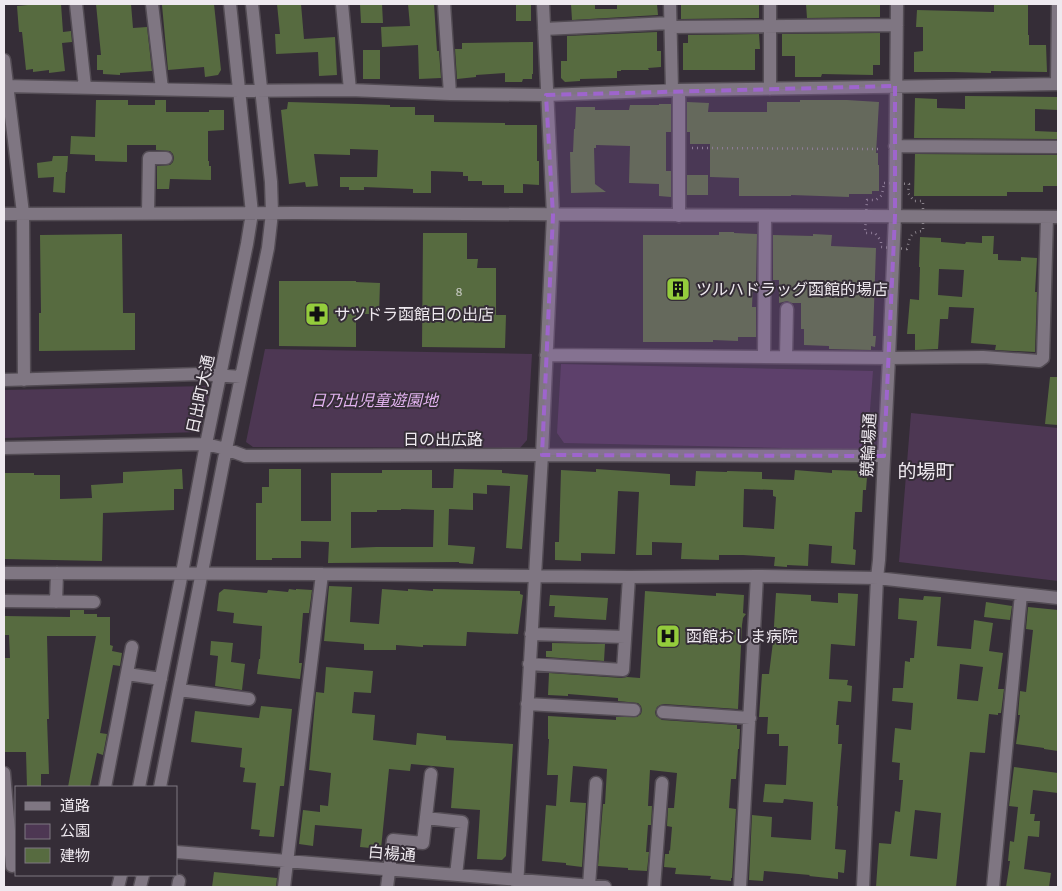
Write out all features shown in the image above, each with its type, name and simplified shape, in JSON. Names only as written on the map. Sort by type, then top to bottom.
[{"type":"street","points":[[76,4],[85,87]]},
{"type":"street","points":[[152,4],[162,89]]},
{"type":"street","name":"日出町大通","points":[[138,786],[161,679],[252,213],[230,4]]},
{"type":"street","points":[[160,786],[226,449],[268,248],[272,213],[271,182],[252,4]]},
{"type":"street","points":[[342,4],[350,90]]},
{"type":"street","points":[[444,4],[450,94]]},
{"type":"street","points":[[517,884],[542,455],[553,215],[543,4]]},
{"type":"street","points":[[670,4],[680,148],[679,216]]},
{"type":"street","points":[[770,4],[770,89]]},
{"type":"street","name":"競輪場通","points":[[863,887],[895,216],[889,148],[896,86],[897,4]]},
{"type":"street","points":[[5,86],[239,91],[350,90],[546,95],[675,90],[1058,84],[1058,4]]},
{"type":"street","points":[[544,28],[670,25],[896,25]]},
{"type":"street","points":[[4,60],[5,86],[23,213],[24,380]]},
{"type":"street","points":[[889,148],[1058,147]]},
{"type":"street","points":[[148,213],[149,158],[166,158]]},
{"type":"street","points":[[4,214],[272,213],[1053,217],[1042,358],[1038,361],[983,357],[546,355]]},
{"type":"street","points":[[764,356],[765,216]]},
{"type":"street","points":[[786,356],[787,309]]},
{"type":"street","points":[[4,380],[200,374],[241,377]]},
{"type":"street","name":"日の出広路","points":[[4,448],[206,444],[245,456],[884,456]]},
{"type":"street","points":[[4,573],[877,578],[1058,598]]},
{"type":"street","points":[[56,602],[57,573]]},
{"type":"street","points":[[284,887],[322,574]]},
{"type":"street","points":[[530,664],[623,670],[629,576]]},
{"type":"street","points":[[740,887],[757,576]]},
{"type":"street","points":[[993,887],[1021,594]]},
{"type":"street","points":[[4,601],[94,602]]},
{"type":"street","points":[[531,634],[625,638]]},
{"type":"street","points":[[105,786],[132,647]]},
{"type":"street","points":[[127,674],[161,679]]},
{"type":"street","points":[[179,690],[249,699]]},
{"type":"street","points":[[527,704],[634,710]]},
{"type":"street","points":[[663,712],[750,718]]},
{"type":"street","points":[[4,773],[11,866]]},
{"type":"street","points":[[387,887],[393,840],[423,843],[431,774]]},
{"type":"street","points":[[589,886],[596,782]]},
{"type":"street","points":[[654,887],[662,783]]},
{"type":"street","points":[[426,818],[462,822],[456,875]]},
{"type":"street","name":"白楊通","points":[[178,852],[456,875],[517,884],[605,887]]},
{"type":"path","points":[[680,148],[889,148]]},
{"type":"highlighted area","points":[[895,86],[895,216],[884,456],[542,455],[553,215],[546,95]]},
{"type":"green space","name":"日乃出児童遊園地","points":[[265,349],[532,354],[527,440],[520,448],[253,447],[246,442]]},
{"type":"green space","points":[[561,364],[873,371],[867,450],[564,443],[557,433]]},
{"type":"green space","points":[[210,386],[200,432],[4,438],[4,390]]},
{"type":"green space","points":[[911,413],[1058,428],[1058,581],[899,562]]},
{"type":"building","points":[[61,4],[63,32],[71,31],[72,42],[62,43],[65,71],[49,73],[49,70],[33,72],[33,69],[26,70],[22,32],[19,32],[17,6]]},
{"type":"building","points":[[96,4],[131,4],[133,28],[147,27],[152,71],[120,73],[120,75],[103,74],[103,70],[97,70],[97,55],[101,55]]},
{"type":"building","points":[[214,4],[221,70],[218,75],[205,77],[204,67],[168,70],[162,5]]},
{"type":"building","points":[[277,4],[301,4],[304,39],[335,37],[337,75],[319,76],[318,52],[276,54],[275,34],[280,34]]},
{"type":"building","points":[[360,4],[382,4],[383,23],[361,23]]},
{"type":"building","points":[[408,4],[434,4],[441,78],[419,79],[418,45],[382,47],[381,27],[410,26]]},
{"type":"building","points":[[516,4],[531,4],[531,21],[516,21]]},
{"type":"building","points":[[571,4],[595,4],[595,9],[617,9],[617,4],[657,4],[658,15],[572,20]]},
{"type":"building","points":[[681,4],[759,4],[759,18],[681,19]]},
{"type":"building","points":[[806,4],[880,4],[880,17],[807,18]]},
{"type":"building","points":[[994,4],[1028,4],[1029,45],[1046,45],[1047,72],[914,72],[914,52],[923,51],[923,27],[916,27],[917,10],[994,12]]},
{"type":"building","points":[[657,32],[657,51],[661,51],[661,67],[648,68],[649,70],[617,71],[617,78],[580,79],[580,81],[565,82],[561,78],[561,61],[567,61],[567,36]]},
{"type":"building","points":[[880,33],[880,65],[873,65],[873,75],[822,74],[821,77],[795,77],[795,56],[782,56],[782,34]]},
{"type":"building","points":[[759,34],[760,49],[755,49],[755,70],[683,70],[683,43],[688,43],[688,35]]},
{"type":"building","points":[[533,42],[532,79],[523,79],[522,82],[505,82],[505,73],[476,75],[476,77],[457,79],[455,49],[462,49],[462,43]]},
{"type":"building","points":[[363,50],[380,50],[380,79],[363,79]]},
{"type":"building","points":[[965,96],[1058,97],[1058,110],[1035,109],[1035,131],[1058,132],[1058,139],[914,138],[915,98],[937,99],[937,108],[965,109]]},
{"type":"building","points":[[96,100],[128,100],[128,105],[155,105],[155,100],[166,100],[166,112],[224,110],[224,130],[208,131],[208,161],[209,166],[211,166],[211,180],[170,179],[169,189],[157,189],[157,166],[170,165],[174,158],[170,151],[156,150],[156,145],[127,145],[127,162],[95,161],[95,155],[70,154],[71,136],[95,137]]},
{"type":"building","points":[[800,100],[879,102],[876,153],[878,153],[879,165],[879,191],[872,191],[872,194],[849,194],[849,197],[739,196],[739,178],[710,177],[710,144],[690,144],[690,132],[687,132],[687,102],[709,103],[708,112],[767,112],[767,102],[800,102]]},
{"type":"building","points":[[288,102],[415,107],[415,115],[434,115],[434,122],[537,125],[539,185],[523,184],[523,193],[504,193],[504,185],[482,185],[482,181],[468,181],[468,176],[463,176],[463,172],[431,171],[431,193],[413,193],[413,189],[364,187],[364,190],[349,190],[349,187],[340,187],[340,177],[377,177],[378,150],[350,149],[350,155],[314,154],[318,186],[306,187],[305,182],[289,184],[281,110],[287,109]]},
{"type":"building","points":[[671,104],[671,132],[666,132],[666,171],[671,171],[671,197],[659,196],[659,184],[629,183],[630,146],[596,145],[596,148],[594,148],[595,184],[606,192],[571,193],[570,152],[573,152],[576,107],[595,107],[595,110],[629,110],[630,105]]},
{"type":"building","points":[[915,154],[1058,155],[1058,186],[1043,186],[1043,192],[1007,192],[1007,196],[914,196]]},
{"type":"building","points":[[53,156],[68,156],[65,193],[53,192],[54,177],[38,178],[37,163],[52,161]]},
{"type":"building","points":[[687,175],[708,175],[708,195],[687,195]]},
{"type":"building","name":"ツルハドラッグ函館的場店","points":[[719,232],[757,234],[756,282],[753,282],[752,307],[756,307],[756,337],[738,337],[738,341],[643,342],[643,235],[719,235]]},
{"type":"building","points":[[423,233],[467,233],[467,259],[478,259],[477,268],[496,268],[496,315],[506,315],[505,348],[422,347]]},
{"type":"building","points":[[122,234],[123,313],[135,313],[135,350],[39,351],[39,313],[41,313],[40,235]]},
{"type":"building","points":[[813,234],[832,235],[831,246],[876,248],[873,336],[876,336],[875,347],[871,346],[871,350],[829,349],[829,346],[804,345],[804,329],[801,329],[801,303],[787,301],[779,303],[779,280],[773,280],[773,235],[813,236]]},
{"type":"building","points":[[982,236],[994,236],[993,254],[998,254],[998,260],[1021,261],[1021,257],[1037,258],[1035,352],[995,350],[996,345],[971,343],[974,308],[949,307],[948,319],[940,319],[938,349],[915,350],[915,334],[907,334],[910,299],[919,300],[920,237],[941,238],[941,242],[982,243]],"holes":[[[939,269],[964,270],[962,297],[938,295]]]},
{"type":"building","name":"サツドラ函館日の出店","points":[[279,281],[356,281],[380,283],[379,314],[356,314],[356,347],[279,346]]},
{"type":"building","points":[[1050,377],[1058,377],[1058,425],[1045,424]]},
{"type":"building","points":[[182,469],[183,489],[174,489],[174,510],[103,513],[102,561],[4,559],[4,473],[60,475],[60,499],[92,498],[91,485],[123,483],[123,472]]},
{"type":"building","points":[[269,469],[301,469],[301,521],[331,521],[331,473],[382,473],[382,470],[432,470],[432,488],[453,488],[454,469],[502,470],[502,473],[528,475],[522,549],[506,548],[510,486],[487,485],[487,494],[473,493],[473,510],[449,509],[448,545],[475,547],[473,564],[459,562],[328,563],[329,542],[301,541],[301,558],[256,560],[256,503],[262,503],[262,487],[269,487]],"holes":[[[401,509],[434,510],[433,547],[351,548],[351,512],[377,512],[377,510]]]},
{"type":"building","points":[[596,469],[670,474],[670,485],[695,486],[696,471],[762,472],[762,479],[794,480],[795,470],[832,473],[832,470],[862,471],[867,477],[866,490],[863,490],[862,512],[855,512],[853,549],[856,550],[855,565],[831,563],[832,546],[809,544],[808,566],[774,566],[775,557],[743,555],[719,555],[719,560],[681,559],[682,543],[652,542],[652,555],[636,555],[639,492],[618,491],[615,554],[581,553],[581,561],[555,560],[555,542],[559,542],[561,470],[596,472]],"holes":[[[744,489],[773,490],[773,496],[776,497],[774,529],[743,527]]]},
{"type":"building","points":[[329,586],[352,587],[350,622],[379,624],[382,589],[408,591],[408,589],[433,591],[433,589],[520,591],[520,594],[523,595],[518,634],[467,632],[466,646],[423,645],[423,647],[396,645],[396,650],[364,650],[364,644],[324,641]]},
{"type":"building","points":[[224,589],[267,593],[268,590],[288,592],[289,589],[312,590],[309,613],[303,613],[299,663],[302,663],[300,679],[257,674],[262,626],[233,623],[234,613],[217,611],[219,593]]},
{"type":"building","points":[[645,591],[716,596],[716,593],[744,595],[743,613],[746,614],[742,625],[738,709],[664,704],[657,707],[655,712],[656,716],[662,720],[737,725],[737,729],[740,729],[736,779],[731,779],[729,808],[736,809],[731,881],[710,879],[711,876],[675,874],[676,868],[664,867],[665,854],[669,854],[670,851],[672,827],[667,826],[668,808],[674,808],[677,773],[650,770],[648,806],[652,806],[651,825],[648,825],[646,852],[649,852],[647,871],[598,866],[607,769],[573,766],[570,802],[586,803],[582,867],[566,865],[566,863],[542,861],[546,805],[556,806],[558,775],[547,775],[548,716],[616,720],[616,717],[637,717],[641,714],[642,710],[638,703],[618,701],[618,698],[568,694],[568,696],[548,695],[549,673],[640,678]]},
{"type":"building","points":[[776,593],[811,595],[811,601],[838,603],[838,593],[858,594],[855,646],[831,644],[829,679],[848,680],[847,685],[852,686],[851,702],[838,701],[836,725],[839,725],[838,744],[842,744],[835,849],[846,850],[844,873],[838,872],[838,879],[764,871],[763,881],[749,880],[752,815],[772,817],[771,837],[811,840],[813,802],[784,799],[783,803],[763,802],[765,784],[786,785],[788,746],[779,746],[779,734],[767,734],[768,717],[759,717],[762,674],[769,674]]},
{"type":"building","points":[[550,595],[608,598],[606,620],[554,617],[555,606],[549,606]]},
{"type":"building","points":[[924,596],[941,597],[937,646],[971,649],[974,620],[993,623],[989,651],[1003,653],[998,689],[1004,689],[1001,713],[998,713],[998,715],[989,714],[985,753],[970,752],[956,887],[876,887],[879,843],[891,844],[895,811],[900,812],[903,780],[899,780],[900,763],[892,762],[895,728],[911,730],[913,703],[892,701],[893,688],[903,688],[905,661],[910,662],[910,658],[914,658],[917,621],[898,619],[899,598],[923,600]],"holes":[[[960,664],[983,667],[978,701],[957,699]],[[915,810],[941,813],[937,859],[910,856]]]},
{"type":"building","points":[[986,602],[1012,606],[1010,620],[984,617]]},
{"type":"building","points":[[1028,607],[1058,610],[1058,751],[1016,744],[1020,715],[1018,715],[1020,691],[1026,692],[1033,630],[1026,629]]},
{"type":"building","points":[[70,610],[84,610],[84,614],[110,617],[110,645],[113,646],[112,651],[122,653],[120,666],[113,665],[100,733],[107,734],[103,755],[97,753],[90,786],[68,786],[96,636],[47,636],[49,774],[41,774],[41,786],[27,786],[26,752],[4,752],[4,658],[10,658],[9,635],[4,635],[4,616],[70,617]]},
{"type":"building","points":[[211,641],[233,643],[231,662],[245,664],[242,690],[215,686],[218,656],[210,655]]},
{"type":"building","points":[[552,643],[605,644],[604,661],[546,657],[546,651],[552,651]]},
{"type":"building","points":[[326,667],[373,671],[371,693],[354,692],[352,713],[375,715],[373,740],[416,745],[417,733],[446,736],[446,740],[513,744],[506,856],[502,860],[477,859],[480,810],[451,808],[454,768],[411,764],[410,771],[389,769],[381,849],[360,847],[362,829],[315,825],[313,846],[299,844],[303,810],[320,812],[320,805],[328,806],[331,773],[309,770],[316,692],[324,693]]},
{"type":"building","points":[[261,706],[292,709],[284,786],[280,786],[274,837],[259,836],[260,830],[251,829],[256,783],[243,782],[245,768],[240,767],[242,748],[191,742],[195,711],[259,718]]},
{"type":"building","points":[[1014,767],[1058,773],[1058,793],[1033,790],[1030,814],[1035,814],[1034,821],[1040,821],[1039,837],[1028,836],[1024,869],[1051,873],[1049,887],[1006,887],[1010,861],[1008,861],[1010,841],[1014,842],[1018,807],[1009,806]]},
{"type":"building","points":[[214,872],[277,878],[276,887],[212,887]]},
{"type":"place","name":"ツルハドラッグ函館的場店","points":[[678,289]]},
{"type":"place","name":"サツドラ函館日の出店","points":[[317,314]]},
{"type":"place","name":"函館おしま病院","points":[[668,636]]},
{"type":"district","name":"的場町","points":[[926,471]]}]
